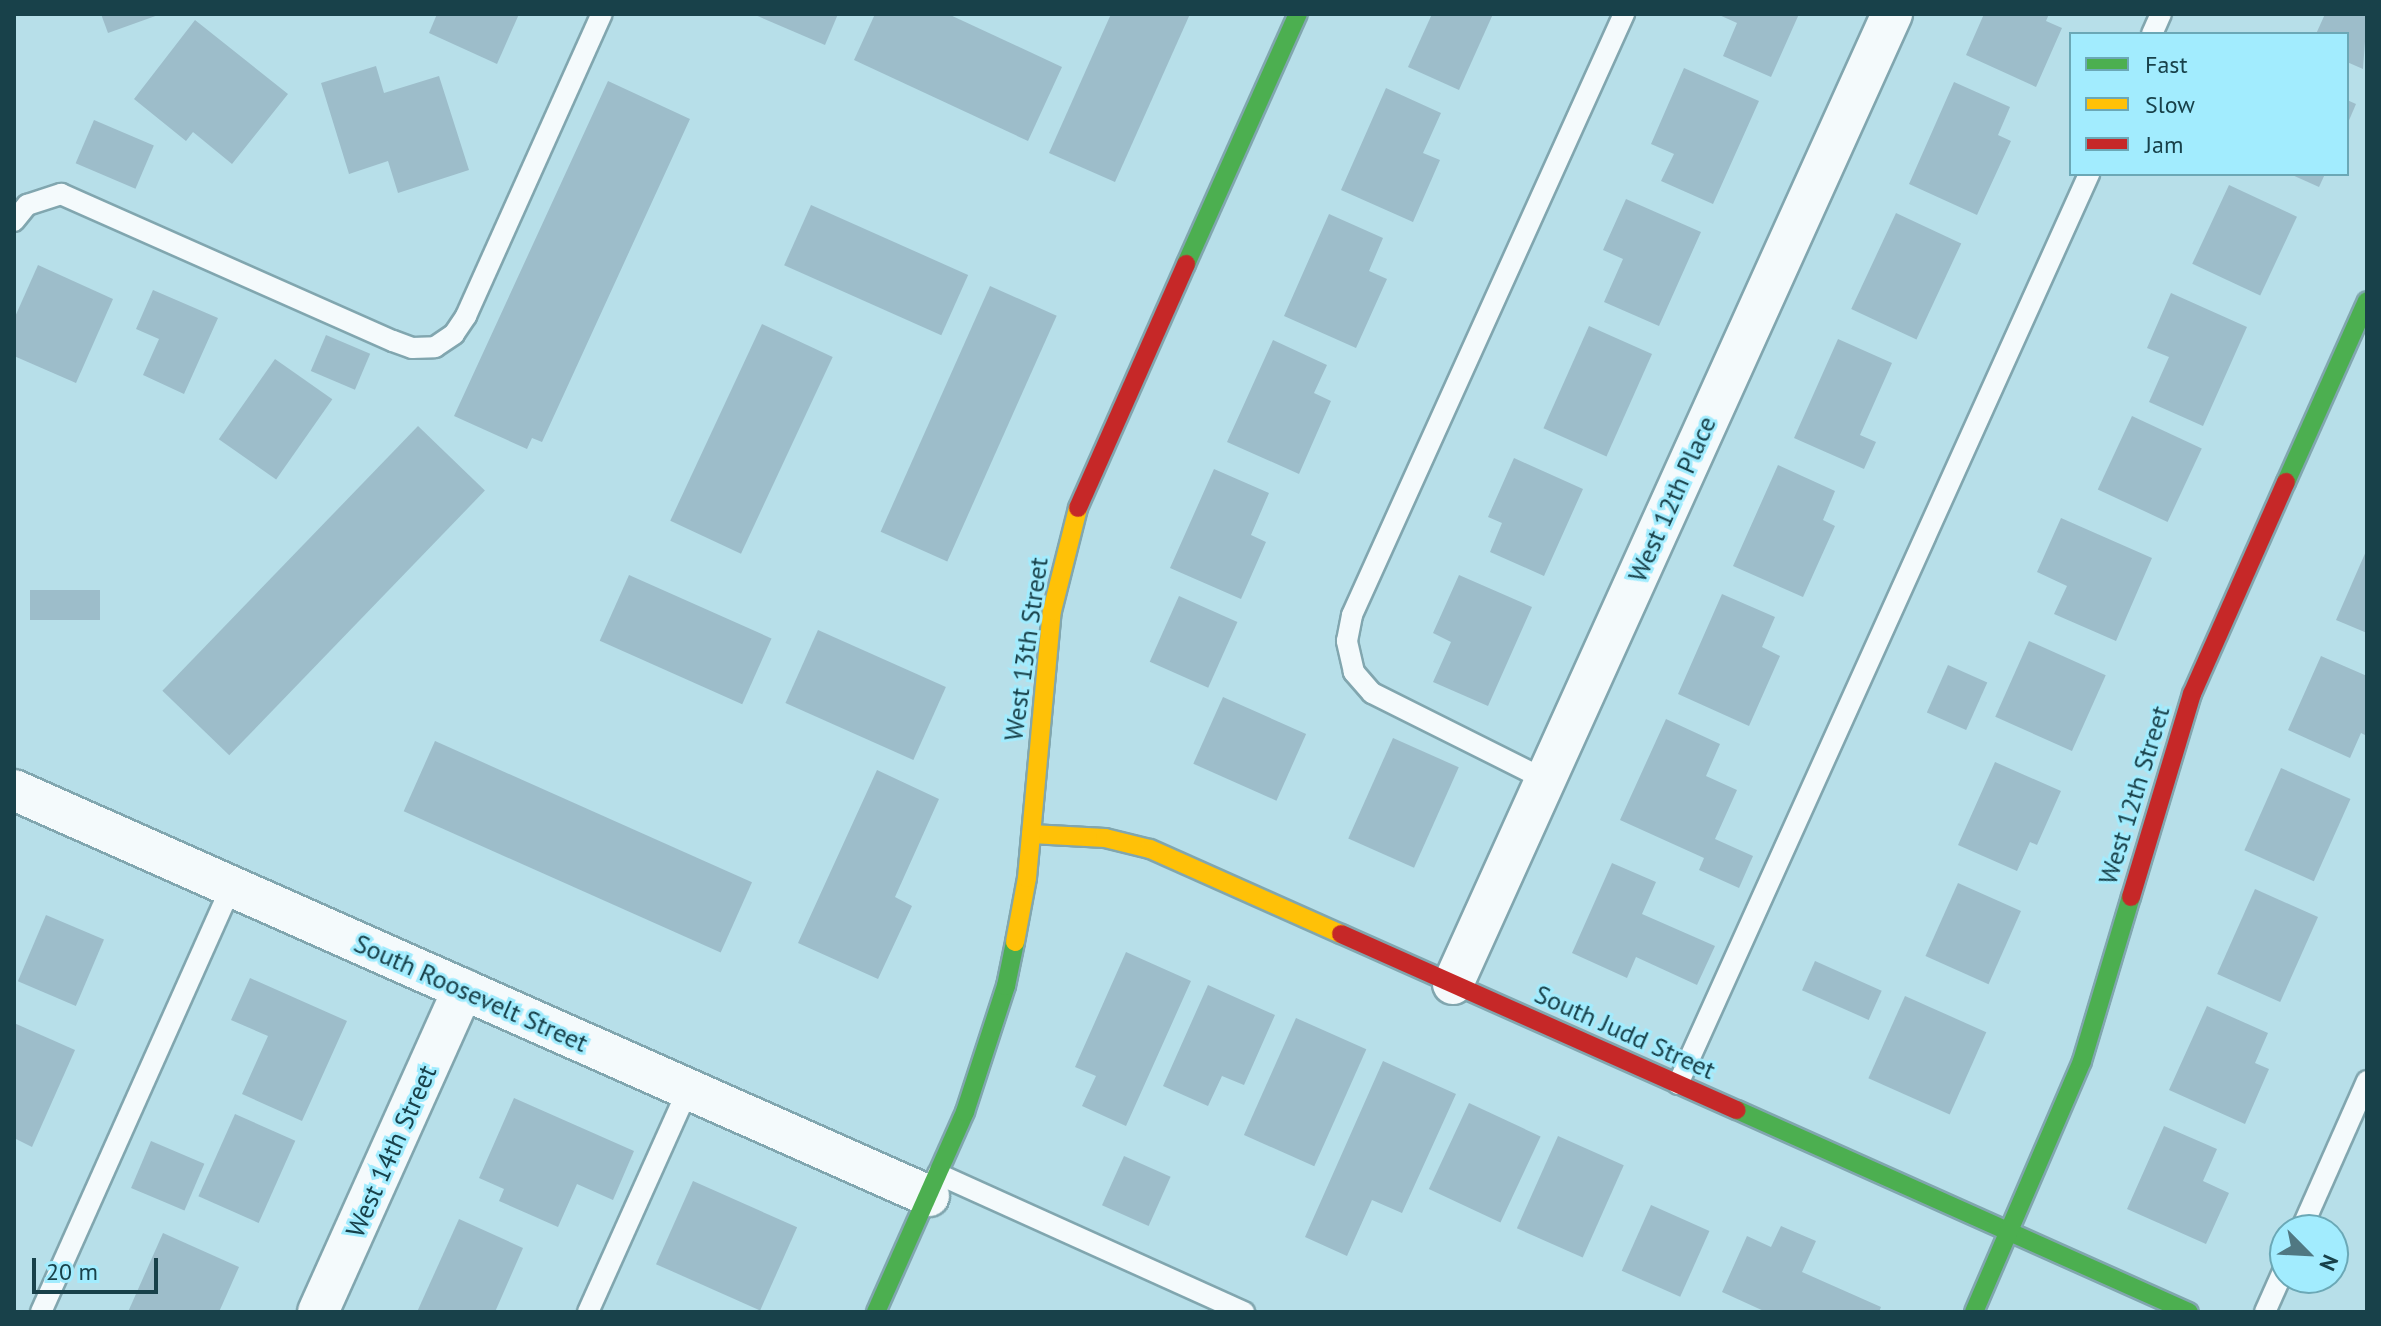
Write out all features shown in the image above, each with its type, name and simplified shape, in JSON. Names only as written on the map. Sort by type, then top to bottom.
[{"type":"street","name":"West 13th Street","points":[[876,1312],[980,1072],[1002,1000],[1022,915],[1052,611],[1080,501],[1298,14]]},
{"type":"street","name":"West 12th Place","points":[[1453,984],[1892,14]]},
{"type":"street","name":"West 12th Street","points":[[1974,1312],[2082,1061],[2192,694],[2367,301]]},
{"type":"street","name":"South Roosevelt Street","points":[[14,790],[688,1089],[933,1185]]},
{"type":"street","name":"South Judd Street","points":[[1031,834],[1105,838],[1150,849],[2189,1312]]},
{"type":"street","name":"West 14th Street","points":[[318,1312],[463,989]]},
{"type":"lane","points":[[14,221],[27,205],[61,194],[393,341],[435,347],[454,334],[466,316],[602,14]]},
{"type":"lane","points":[[1546,780],[1372,693],[1354,672],[1347,641],[1352,615],[1624,14]]},
{"type":"lane","points":[[1678,1084],[2088,176]]},
{"type":"lane","points":[[41,1312],[231,887]]},
{"type":"lane","points":[[2308,1214],[2367,1081]]},
{"type":"lane","points":[[588,1312],[688,1089]]},
{"type":"lane","points":[[933,1185],[1244,1312]]},
{"type":"building","points":[[101,14],[161,14],[108,33]]},
{"type":"building","points":[[437,14],[519,14],[497,64],[429,33]]},
{"type":"building","points":[[753,14],[838,14],[825,45]]},
{"type":"building","points":[[875,14],[948,14],[1062,67],[1028,141],[854,60]]},
{"type":"building","points":[[1111,14],[1190,14],[1115,182],[1049,153]]},
{"type":"building","points":[[1432,14],[1493,14],[1459,90],[1408,67]]},
{"type":"building","points":[[1717,14],[1799,14],[1771,77],[1723,56],[1737,23]]},
{"type":"building","points":[[1984,14],[2049,14],[2046,21],[2062,28],[2036,87],[1966,55]]},
{"type":"building","points":[[2325,14],[2367,14],[2363,69],[2349,63],[2349,32],[2317,32]]},
{"type":"building","points":[[195,20],[288,94],[232,164],[193,132],[186,141],[134,99]]},
{"type":"building","points":[[376,66],[384,93],[439,76],[469,170],[398,193],[388,161],[349,174],[321,83]]},
{"type":"building","points":[[1684,68],[1759,101],[1713,204],[1661,181],[1674,154],[1651,144]]},
{"type":"building","points":[[608,81],[690,119],[542,442],[532,438],[527,449],[454,416]]},
{"type":"building","points":[[1954,82],[2010,107],[1998,135],[2011,141],[1977,215],[1909,184]]},
{"type":"building","points":[[1386,88],[1441,113],[1423,153],[1440,160],[1413,222],[1341,190]]},
{"type":"building","points":[[2349,101],[2356,104],[2349,120]]},
{"type":"building","points":[[94,120],[154,145],[135,189],[76,163]]},
{"type":"building","points":[[2294,176],[2324,176],[2319,187]]},
{"type":"building","points":[[2229,185],[2297,217],[2260,296],[2192,264]]},
{"type":"building","points":[[1626,199],[1701,232],[1659,326],[1604,302],[1623,259],[1603,250]]},
{"type":"building","points":[[811,205],[968,275],[941,335],[784,265]]},
{"type":"building","points":[[1896,213],[1961,243],[1916,339],[1851,309]]},
{"type":"building","points":[[1329,214],[1383,238],[1369,271],[1387,279],[1356,348],[1284,316]]},
{"type":"building","points":[[38,265],[113,299],[76,383],[14,356],[14,319]]},
{"type":"building","points":[[990,286],[1057,316],[947,561],[881,532]]},
{"type":"building","points":[[153,290],[218,318],[184,394],[143,375],[159,339],[136,329]]},
{"type":"building","points":[[2171,293],[2247,327],[2203,426],[2149,402],[2169,357],[2147,348]]},
{"type":"building","points":[[762,324],[833,357],[741,554],[670,521]]},
{"type":"building","points":[[1589,326],[1652,354],[1606,456],[1543,428]]},
{"type":"building","points":[[326,335],[370,354],[355,390],[311,371]]},
{"type":"building","points":[[1838,339],[1892,363],[1860,435],[1876,442],[1864,469],[1794,438]]},
{"type":"building","points":[[1273,340],[1327,365],[1314,393],[1331,401],[1299,474],[1227,442]]},
{"type":"building","points":[[275,359],[332,399],[276,479],[219,439]]},
{"type":"building","points":[[2132,416],[2202,449],[2168,522],[2098,489]]},
{"type":"building","points":[[418,426],[485,491],[229,755],[162,691]]},
{"type":"building","points":[[1514,458],[1583,489],[1544,576],[1490,552],[1502,523],[1488,517]]},
{"type":"building","points":[[1778,465],[1835,491],[1823,520],[1835,526],[1803,597],[1733,566]]},
{"type":"building","points":[[1214,469],[1269,493],[1251,535],[1266,542],[1241,599],[1170,568]]},
{"type":"building","points":[[2061,518],[2152,558],[2116,641],[2054,614],[2067,586],[2037,572]]},
{"type":"building","points":[[2367,549],[2367,633],[2336,620]]},
{"type":"building","points":[[629,575],[772,638],[742,704],[600,641]]},
{"type":"building","points":[[1459,575],[1532,607],[1488,706],[1433,682],[1451,642],[1433,633]]},
{"type":"building","points":[[30,590],[100,590],[100,620],[30,620]]},
{"type":"building","points":[[1722,594],[1775,617],[1762,647],[1780,656],[1749,726],[1678,694]]},
{"type":"building","points":[[1179,596],[1237,622],[1208,688],[1150,662]]},
{"type":"building","points":[[818,630],[946,687],[913,760],[785,703]]},
{"type":"building","points":[[2029,641],[2106,675],[2072,751],[1995,717]]},
{"type":"building","points":[[2321,656],[2367,676],[2367,736],[2361,733],[2350,758],[2288,730]]},
{"type":"building","points":[[1948,665],[1987,682],[1966,730],[1927,713]]},
{"type":"building","points":[[1223,697],[1306,734],[1276,801],[1193,764]]},
{"type":"building","points":[[1666,719],[1720,744],[1706,776],[1737,790],[1715,839],[1753,856],[1739,888],[1699,870],[1704,858],[1620,820]]},
{"type":"building","points":[[1393,738],[1459,767],[1414,868],[1348,838]]},
{"type":"building","points":[[435,741],[752,882],[721,952],[404,811]]},
{"type":"building","points":[[1995,762],[2061,791],[2037,845],[2030,842],[2017,871],[1958,845]]},
{"type":"building","points":[[2281,768],[2350,799],[2314,881],[2244,850]]},
{"type":"building","points":[[877,770],[939,799],[895,897],[912,906],[878,979],[798,943]]},
{"type":"building","points":[[1612,863],[1656,882],[1642,914],[1715,946],[1697,985],[1636,957],[1627,978],[1572,953]]},
{"type":"building","points":[[1958,883],[2021,911],[1988,984],[1925,956]]},
{"type":"building","points":[[2255,889],[2318,917],[2280,1002],[2217,974]]},
{"type":"building","points":[[46,915],[104,940],[76,1006],[18,981]]},
{"type":"building","points":[[1126,952],[1191,981],[1126,1126],[1082,1106],[1096,1076],[1075,1067]]},
{"type":"building","points":[[1815,961],[1882,991],[1869,1020],[1802,990]]},
{"type":"building","points":[[250,978],[347,1021],[302,1121],[242,1094],[268,1036],[231,1020]]},
{"type":"building","points":[[1208,985],[1275,1015],[1244,1085],[1222,1076],[1208,1106],[1163,1086]]},
{"type":"building","points":[[1905,996],[1986,1032],[1950,1114],[1868,1078]]},
{"type":"building","points":[[2207,1006],[2268,1033],[2255,1063],[2269,1069],[2245,1124],[2169,1090]]},
{"type":"building","points":[[1296,1018],[1366,1049],[1314,1166],[1244,1135]]},
{"type":"building","points":[[14,1023],[75,1050],[32,1147],[14,1138]]},
{"type":"building","points":[[1383,1061],[1456,1094],[1402,1213],[1372,1200],[1347,1256],[1305,1237]]},
{"type":"building","points":[[514,1098],[634,1151],[613,1200],[577,1184],[558,1227],[499,1201],[504,1189],[479,1178]]},
{"type":"building","points":[[1469,1103],[1541,1136],[1500,1222],[1429,1189]]},
{"type":"building","points":[[235,1114],[295,1141],[259,1223],[198,1196]]},
{"type":"building","points":[[2164,1126],[2217,1149],[2203,1181],[2229,1193],[2206,1244],[2127,1209]]},
{"type":"building","points":[[1558,1136],[1624,1165],[1583,1258],[1517,1228]]},
{"type":"building","points":[[151,1141],[204,1164],[184,1211],[131,1188]]},
{"type":"building","points":[[1124,1156],[1171,1177],[1149,1226],[1102,1205]]},
{"type":"building","points":[[693,1181],[797,1227],[760,1311],[656,1264]]},
{"type":"building","points":[[1651,1205],[1709,1231],[1680,1297],[1622,1271]]},
{"type":"building","points":[[459,1219],[523,1248],[495,1312],[417,1312]]},
{"type":"building","points":[[1781,1226],[1816,1241],[1802,1272],[1881,1307],[1879,1312],[1766,1312],[1722,1292],[1747,1236],[1771,1247]]},
{"type":"building","points":[[163,1233],[239,1267],[219,1312],[128,1312]]},
{"type":"traffic: fast","points":[[1186,264],[1298,14]]},
{"type":"traffic: fast","points":[[2286,482],[2367,301]]},
{"type":"traffic: fast","points":[[1974,1312],[2082,1061],[2131,897]]},
{"type":"traffic: fast","points":[[876,1312],[965,1112],[1006,986],[1015,942]]},
{"type":"traffic: fast","points":[[1737,1110],[2189,1312]]},
{"type":"traffic: slow","points":[[1015,942],[1027,878],[1052,611],[1078,508]]},
{"type":"traffic: slow","points":[[1031,834],[1105,838],[1150,849],[1341,934]]},
{"type":"traffic: jam","points":[[1078,508],[1186,264]]},
{"type":"traffic: jam","points":[[2131,897],[2192,694],[2286,482]]},
{"type":"traffic: jam","points":[[1341,934],[1737,1110]]}]
